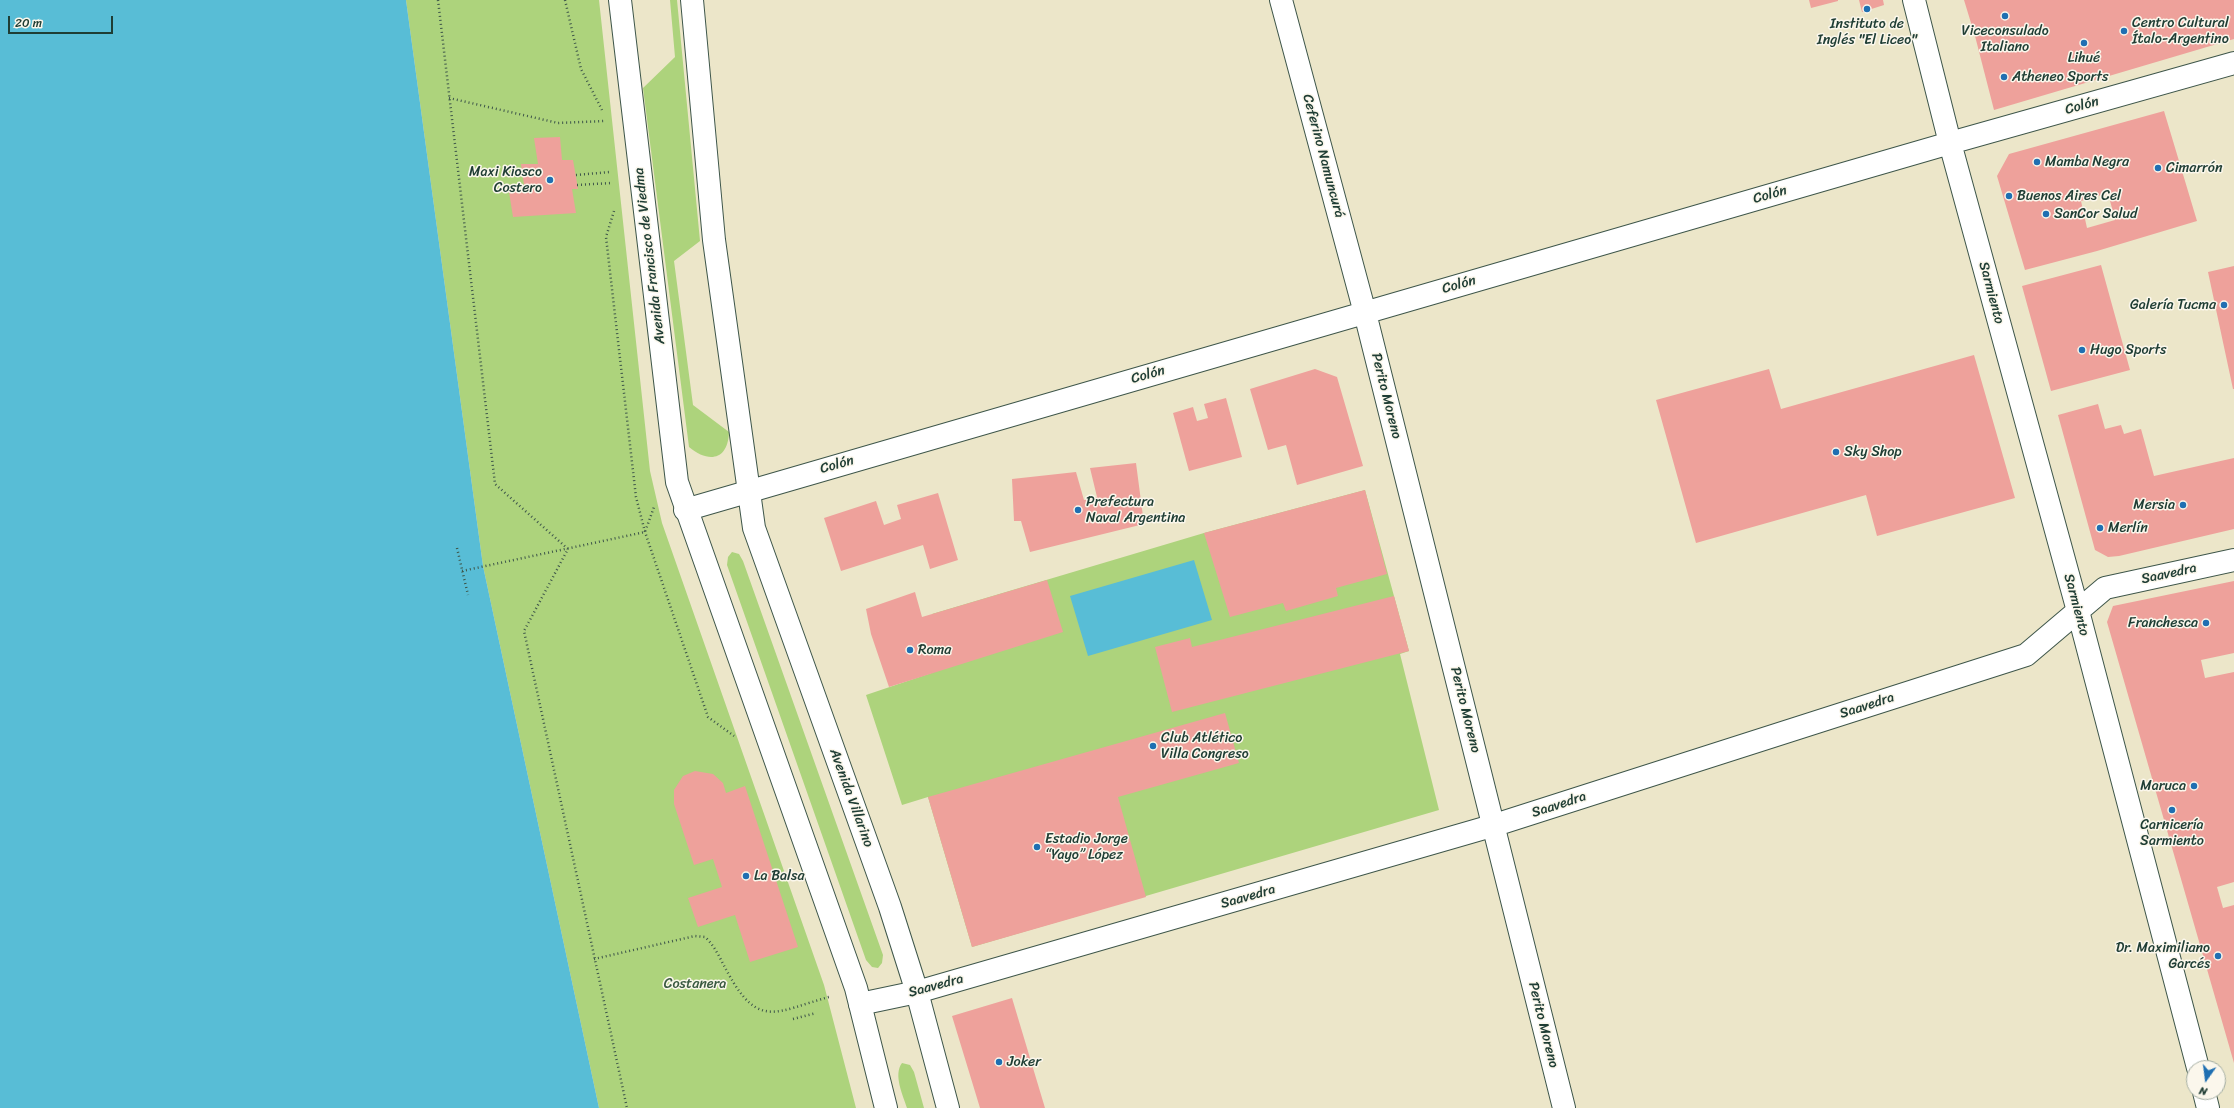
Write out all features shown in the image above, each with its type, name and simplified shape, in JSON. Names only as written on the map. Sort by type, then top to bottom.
[{"type":"street","name":"Avenida Francisco de Viedma","points":[[620,0],[676,474],[685,510]]},
{"type":"street","points":[[692,0],[714,240],[749,491]]},
{"type":"street","name":"Ceferino Namuncurá","points":[[1281,0],[1365,312]]},
{"type":"street","name":"Sarmiento","points":[[1914,0],[1950,143],[2078,611],[2196,1060]]},
{"type":"street","name":"Colón","points":[[685,510],[1950,143],[2234,63]]},
{"type":"street","name":"Perito Moreno","points":[[1365,312],[1564,1108]]},
{"type":"street","name":"Avenida Villarino","points":[[749,491],[754,528],[887,900],[917,992],[948,1108]]},
{"type":"street","points":[[685,510],[858,996],[886,1108]]},
{"type":"street","name":"Saavedra","points":[[858,996],[917,992],[1494,826],[2026,655],[2105,588],[2234,560]]},
{"type":"path","points":[[438,0],[495,484],[568,549]]},
{"type":"path","points":[[450,98],[558,123],[608,121]]},
{"type":"path","points":[[576,175],[613,172]]},
{"type":"path","points":[[578,185],[615,183]]},
{"type":"path","points":[[462,571],[645,532]]},
{"type":"path","points":[[457,548],[468,595]]},
{"type":"path","points":[[568,549],[524,632],[627,1108]]},
{"type":"path","points":[[594,959],[695,936],[705,937],[712,943],[731,979],[750,1005],[761,1011],[773,1012],[858,996]]},
{"type":"path","points":[[793,1019],[816,1013]]},
{"type":"green space","name":"Costanera","points":[[406,0],[599,0],[650,471],[662,523],[824,985],[856,1108],[599,1108],[483,566]]},
{"type":"green space","points":[[670,0],[677,0],[700,241],[674,261],[693,405],[729,432],[728,442],[725,449],[721,454],[710,457],[696,452],[689,447],[643,88],[675,57]]},
{"type":"green space","name":"Club Atlético Villa Congreso","points":[[1365,490],[1409,651],[1400,654],[1439,810],[972,947],[928,797],[902,805],[866,695],[949,667],[932,614],[1204,533]]},
{"type":"green space","points":[[732,552],[739,554],[743,561],[883,955],[882,963],[878,968],[872,967],[866,960],[727,565],[728,557]]},
{"type":"green space","points":[[902,1063],[910,1065],[914,1072],[924,1108],[907,1108],[901,1091],[898,1073]]},
{"type":"water","points":[[0,0],[406,0],[483,566],[599,1108],[0,1108]]},
{"type":"water","points":[[1194,560],[1212,620],[1088,656],[1070,596]]},
{"type":"building","name":"Instituto de Inglés \"El Liceo\"","points":[[1809,0],[1838,0],[1838,1],[1811,8]]},
{"type":"building","name":"Instituto de Inglés \"El Liceo\"","points":[[1859,0],[1883,0],[1884,5],[1862,12]]},
{"type":"building","points":[[1964,0],[2234,0],[2234,39],[1994,110]]},
{"type":"building","points":[[2164,111],[2197,221],[2097,251],[2025,270],[1997,176],[2009,154]],"holes":[[[2108,193],[2115,220],[2087,228],[2081,201]]]},
{"type":"building","name":"Maxi Kiosco Costero","points":[[560,137],[562,160],[573,160],[578,189],[572,189],[576,213],[513,217],[509,192],[525,192],[521,164],[538,164],[534,138]]},
{"type":"building","points":[[2101,265],[2130,370],[2051,391],[2022,286]]},
{"type":"building","name":"Galería Tucma","points":[[2234,266],[2234,389],[2233,389],[2208,272]]},
{"type":"building","name":"Sky Shop","points":[[1974,355],[2015,498],[1877,536],[1866,495],[1696,543],[1656,400],[1769,369],[1781,409]]},
{"type":"building","points":[[1315,369],[1337,377],[1363,466],[1297,485],[1286,445],[1268,450],[1250,389]]},
{"type":"building","points":[[1226,398],[1242,457],[1189,471],[1173,413],[1193,407],[1197,421],[1208,418],[1204,404]]},
{"type":"building","points":[[2098,404],[2105,429],[2121,425],[2124,434],[2141,429],[2154,476],[2234,458],[2234,529],[2119,556],[2108,557],[2095,550],[2058,415]]},
{"type":"building","name":"Prefectura Naval Argentina","points":[[1136,463],[1144,524],[1030,552],[1021,521],[1014,521],[1012,479],[1076,472],[1084,500],[1097,497],[1090,468]]},
{"type":"building","points":[[1365,490],[1387,574],[1336,588],[1338,596],[1286,611],[1283,603],[1230,617],[1204,533]]},
{"type":"building","points":[[938,493],[958,560],[930,569],[923,545],[841,571],[824,518],[876,501],[884,525],[901,519],[897,505]]},
{"type":"building","points":[[1047,580],[1063,632],[889,687],[871,634],[866,609],[915,592],[922,617]]},
{"type":"building","points":[[2234,581],[2234,653],[2201,660],[2205,678],[2234,672],[2234,882],[2217,887],[2223,908],[2234,905],[2234,1063],[2107,622],[2113,606]]},
{"type":"building","points":[[1394,596],[1409,651],[1172,712],[1155,647],[1190,638],[1192,647]]},
{"type":"building","name":"Estadio Jorge “Yayo” López","points":[[1225,713],[1239,763],[1118,797],[1146,897],[972,947],[928,797]]},
{"type":"building","name":"La Balsa","points":[[695,771],[713,774],[723,783],[726,793],[745,786],[798,947],[750,962],[735,915],[698,927],[688,898],[722,887],[713,859],[694,865],[674,804],[674,790],[683,776]]},
{"type":"building","name":"Joker","points":[[1012,998],[1045,1108],[980,1108],[952,1016]]},
{"type":"place","name":"Instituto de Inglés \"El Liceo\"","points":[[1867,9]]},
{"type":"place","name":"Viceconsulado Italiano","points":[[2005,16]]},
{"type":"place","name":"Centro Cultural Ítalo-Argentino","points":[[2124,31]]},
{"type":"place","name":"Lihué","points":[[2084,43]]},
{"type":"place","name":"Atheneo Sports","points":[[2004,77]]},
{"type":"place","name":"Mamba Negra","points":[[2037,162]]},
{"type":"place","name":"Cimarrón","points":[[2158,168]]},
{"type":"place","name":"Maxi Kiosco Costero","points":[[550,180]]},
{"type":"place","name":"Buenos Aires Cel","points":[[2009,196]]},
{"type":"place","name":"SanCor Salud","points":[[2046,214]]},
{"type":"place","name":"Galería Tucma","points":[[2224,305]]},
{"type":"place","name":"Hugo Sports","points":[[2082,350]]},
{"type":"place","name":"Sky Shop","points":[[1836,452]]},
{"type":"place","name":"Mersia","points":[[2183,505]]},
{"type":"place","name":"Prefectura Naval Argentina","points":[[1078,510]]},
{"type":"place","name":"Merlín","points":[[2100,528]]},
{"type":"place","name":"Franchesca","points":[[2206,623]]},
{"type":"place","name":"Roma","points":[[910,650]]},
{"type":"place","name":"Club Atlético Villa Congreso","points":[[1153,746]]},
{"type":"place","name":"Maruca","points":[[2194,786]]},
{"type":"place","name":"Carnicería Sarmiento","points":[[2172,810]]},
{"type":"place","name":"Estadio Jorge “Yayo” López","points":[[1037,847]]},
{"type":"place","name":"La Balsa","points":[[746,876]]},
{"type":"place","name":"Dr. Maximiliano Garcés","points":[[2218,956]]},
{"type":"place","name":"Joker","points":[[999,1062]]}]
